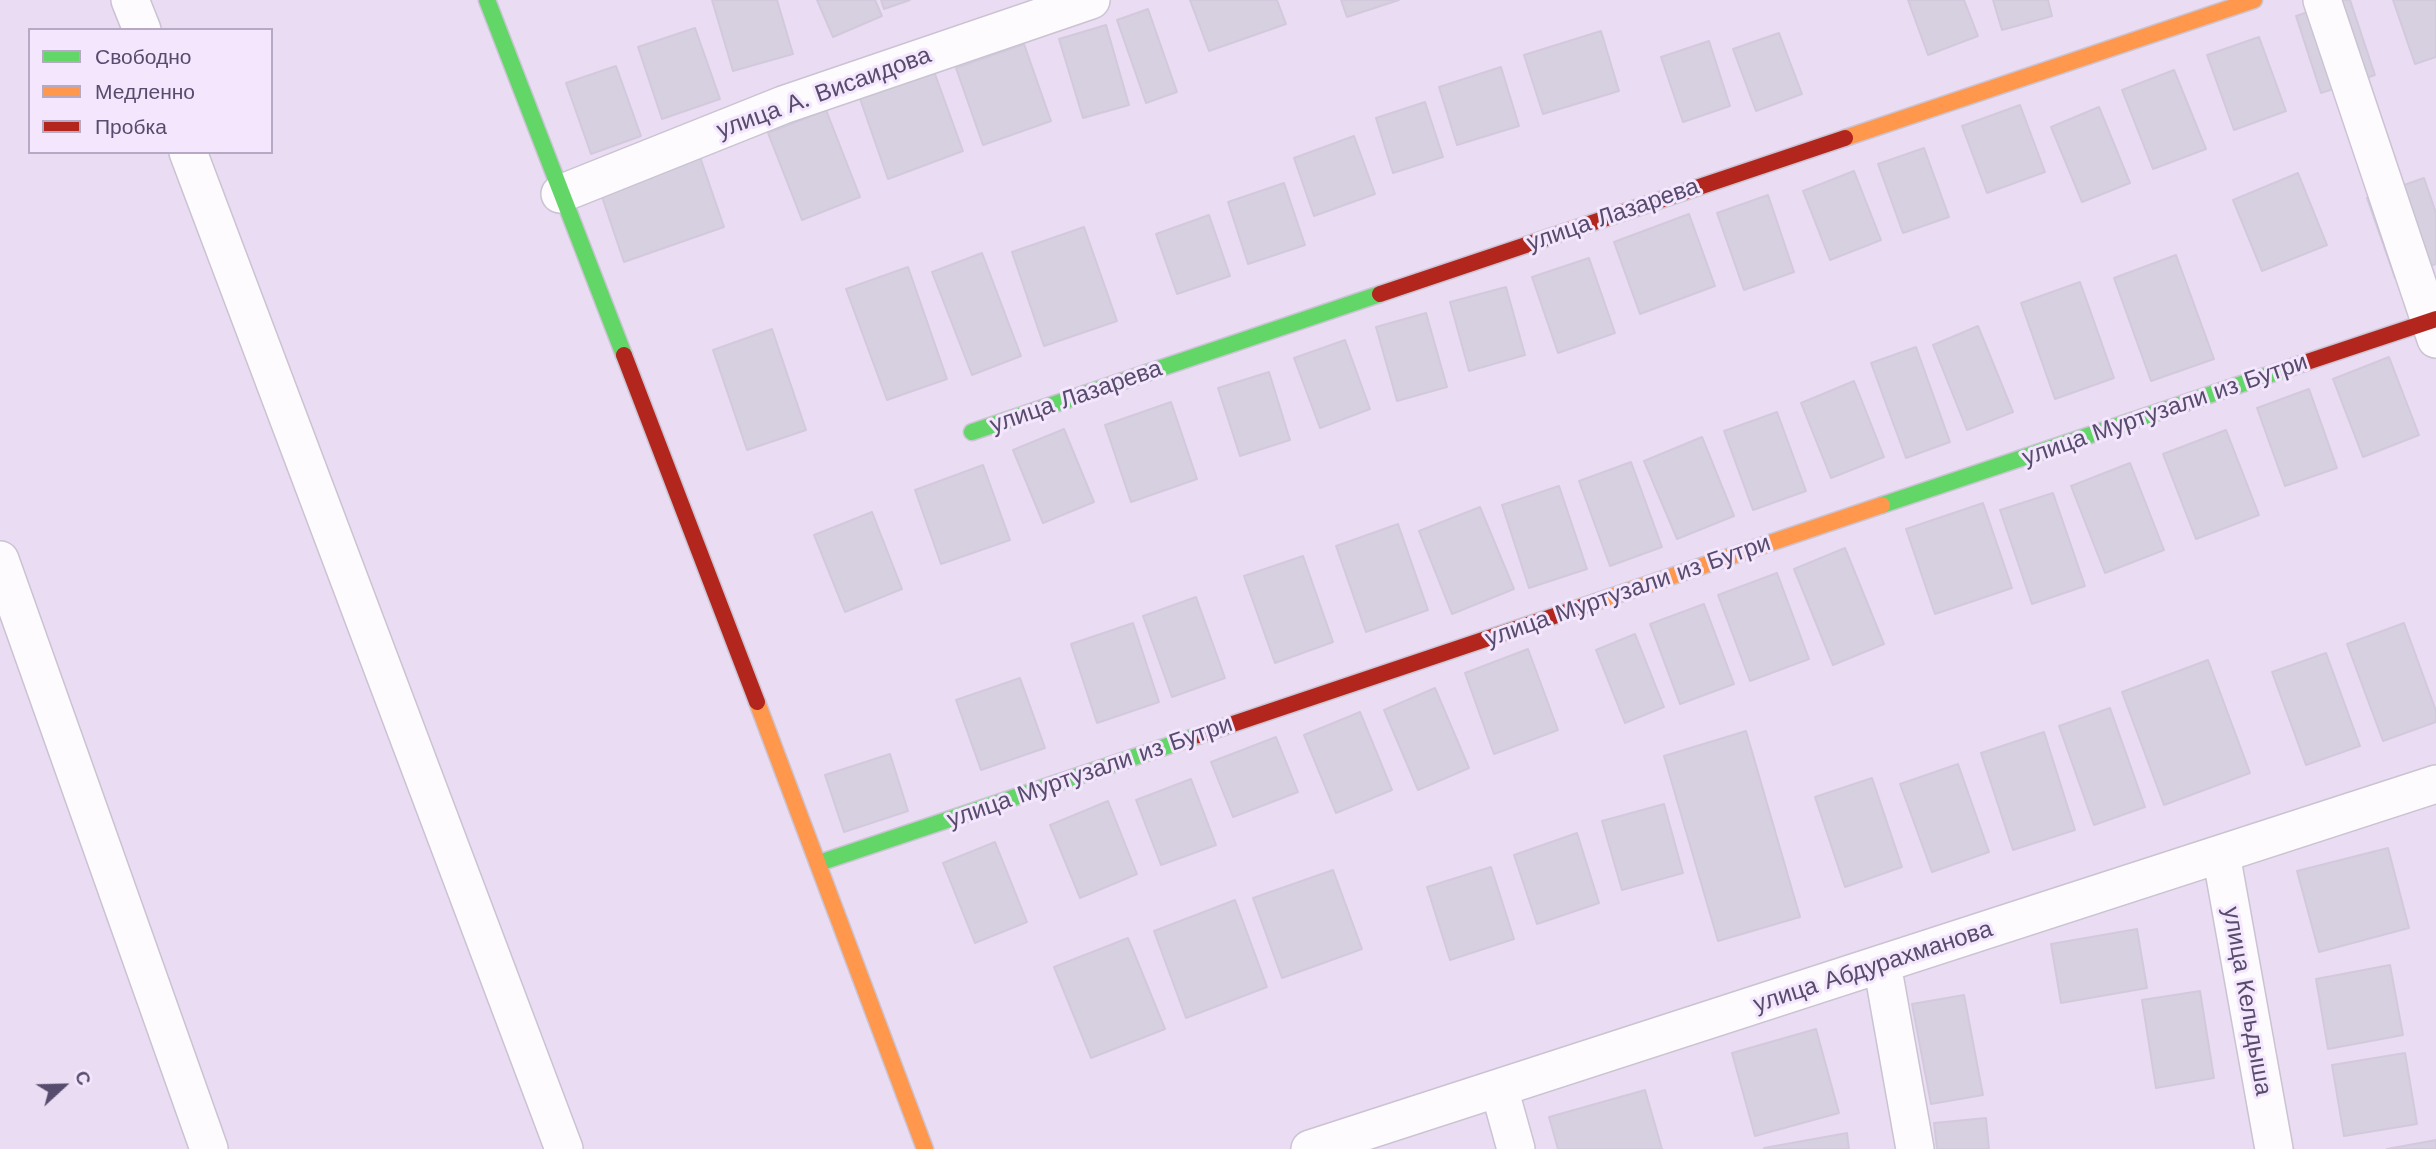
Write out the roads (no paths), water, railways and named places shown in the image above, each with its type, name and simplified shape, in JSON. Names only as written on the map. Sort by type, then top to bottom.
[{"type":"street","points":[[131,0],[141,28]]},
{"type":"street","points":[[487,0],[819,863],[925,1149]]},
{"type":"street","name":"улица А. Висаидова","points":[[560,194],[783,105],[1091,0]]},
{"type":"street","name":"улица Лазарева","points":[[972,432],[2254,0]]},
{"type":"street","points":[[2322,0],[2434,326]]},
{"type":"street","points":[[189,154],[564,1149]]},
{"type":"street","name":"улица Муртузали из Бутри","points":[[819,863],[2434,326]]},
{"type":"street","points":[[0,560],[209,1149]]},
{"type":"street","name":"улица Абдурахманова","points":[[1310,1149],[2436,784]]},
{"type":"street","name":"улица Кельдыша","points":[[2221,854],[2274,1149]]},
{"type":"street","points":[[1882,964],[1915,1149]]},
{"type":"street","points":[[1499,1088],[1516,1149]]}]
